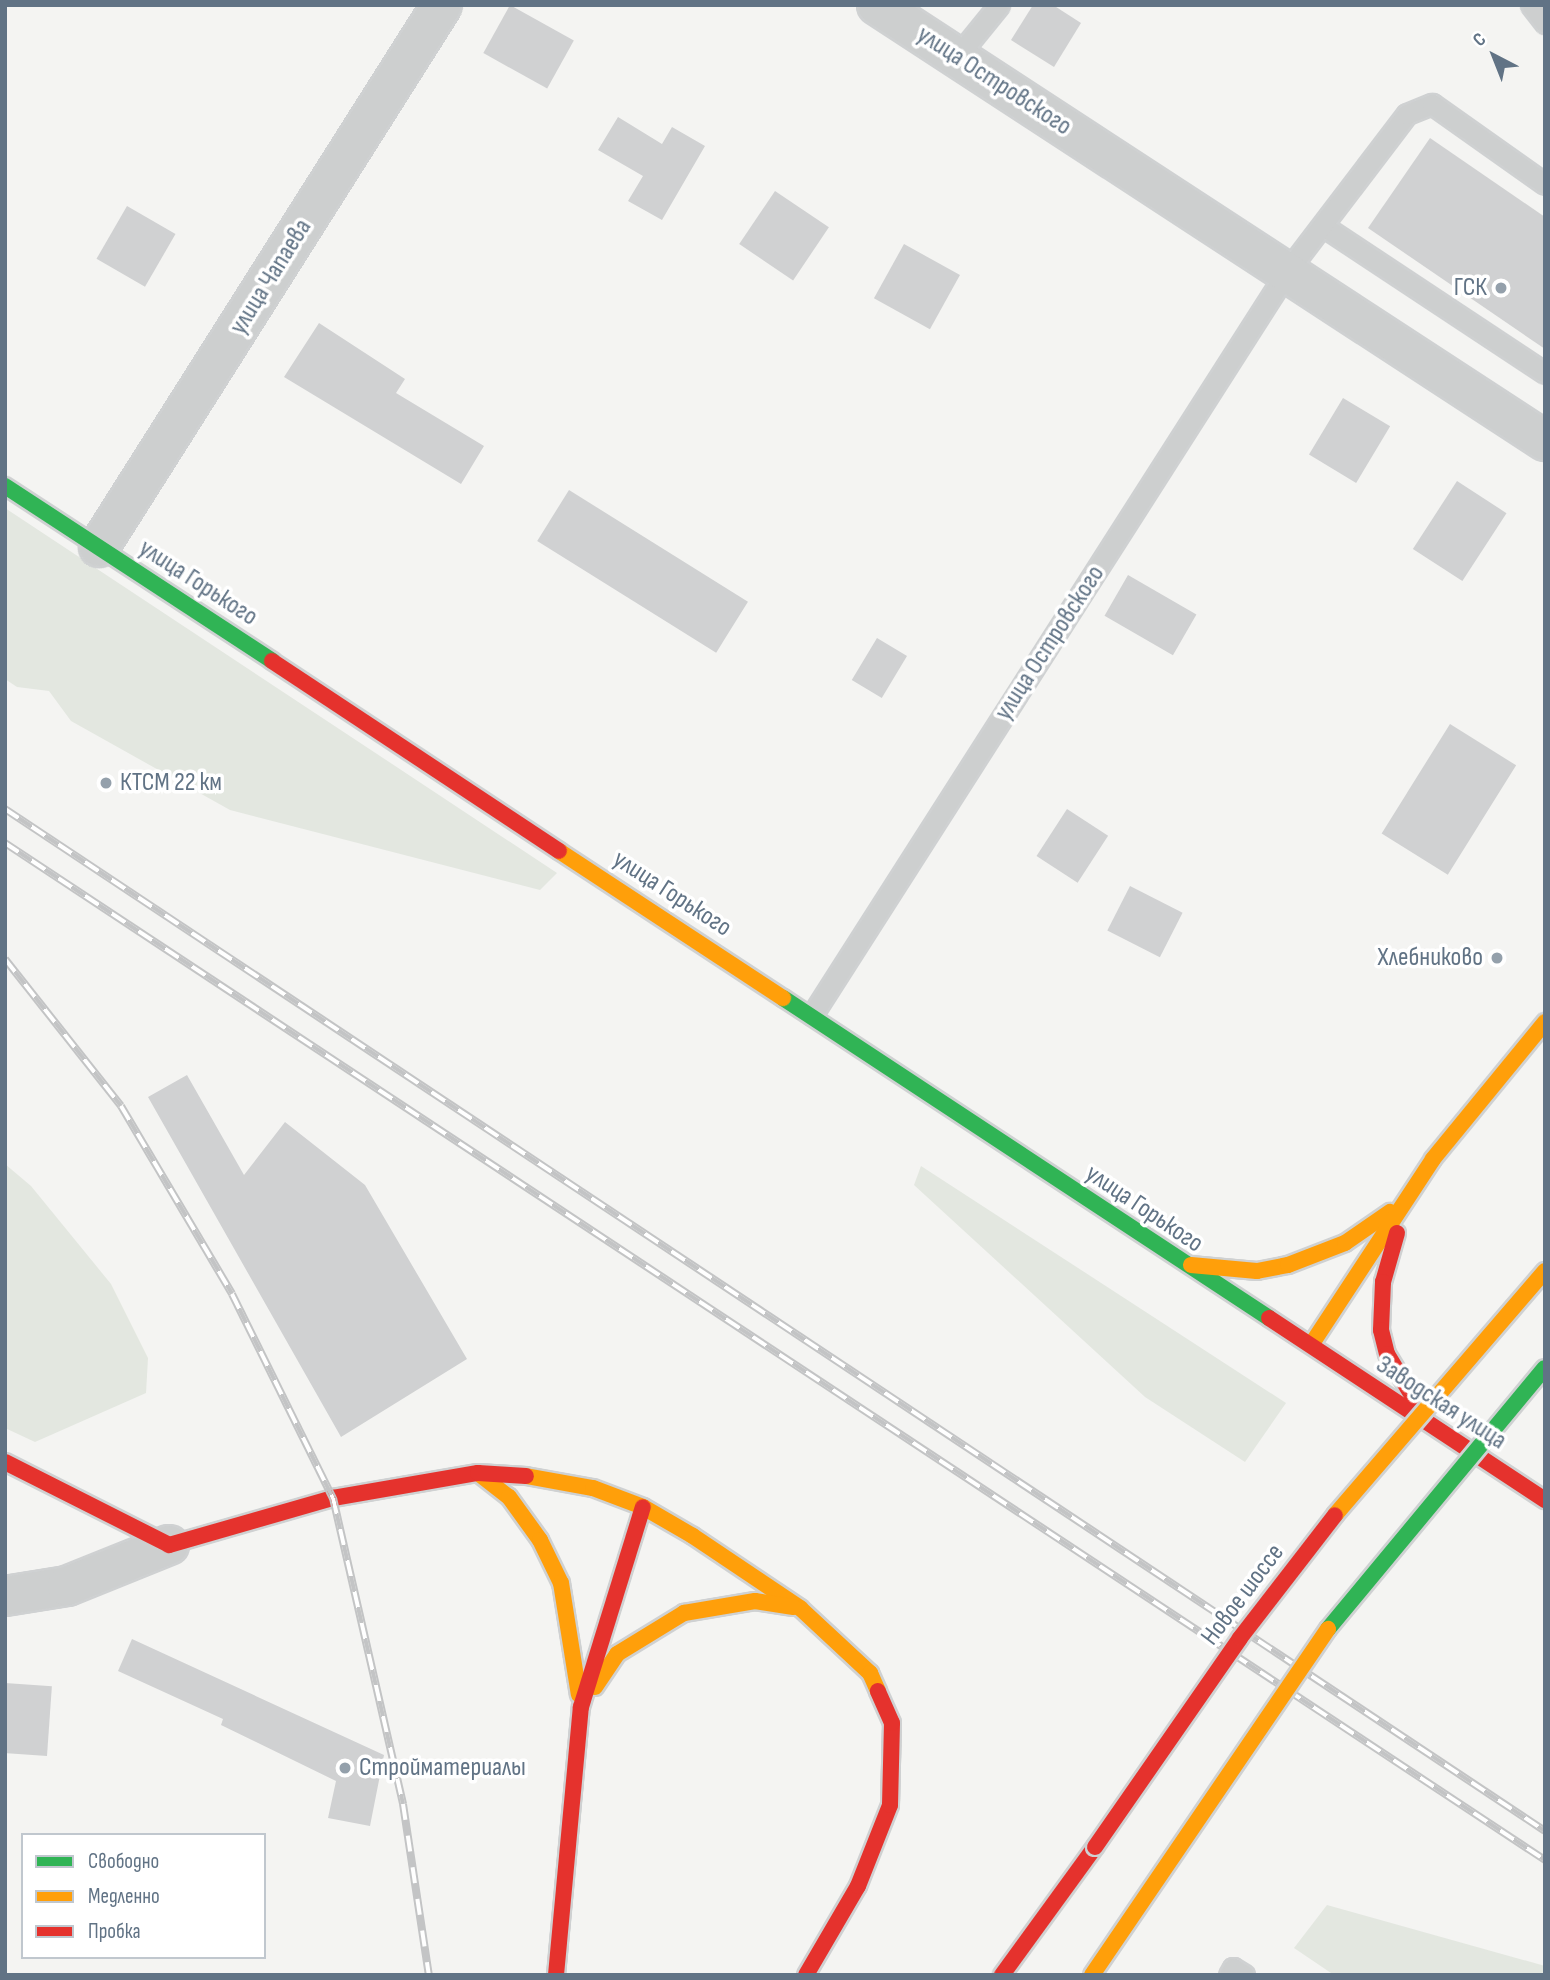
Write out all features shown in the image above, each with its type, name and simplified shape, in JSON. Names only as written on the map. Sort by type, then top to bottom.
[{"type":"street","name":"улица Чапаева","points":[[99,547],[442,5]]},
{"type":"street","name":"улица Островского","points":[[877,5],[1288,270],[1545,441]]},
{"type":"street","name":"улица Горького","points":[[5,486],[812,1015],[1182,1264],[1311,1345]]},
{"type":"street","points":[[1311,1345],[1449,1139],[1545,1022]]},
{"type":"street","points":[[1182,1264],[1257,1271],[1288,1265],[1345,1243],[1406,1201]]},
{"type":"street","points":[[1406,1201],[1383,1282],[1381,1329],[1403,1388],[1435,1429]]},
{"type":"street","name":"Новое шоссе","points":[[1015,1975],[1095,1847],[1240,1638],[1331,1520],[1545,1271]]},
{"type":"street","name":"Заводская улица","points":[[1311,1345],[1545,1500]]},
{"type":"street","points":[[1092,1975],[1293,1676],[1390,1549],[1545,1368]]},
{"type":"street","points":[[5,1462],[169,1545]]},
{"type":"street","points":[[478,1473],[509,1497],[540,1540],[561,1583],[581,1707]]},
{"type":"street","points":[[5,1596],[67,1586],[169,1545],[333,1498],[478,1473],[545,1477],[643,1507],[800,1608],[870,1673],[892,1723],[894,1759],[890,1805],[863,1874],[806,1975]]},
{"type":"street","points":[[556,1975],[581,1707],[643,1507]]},
{"type":"street","points":[[581,1707],[617,1654],[684,1614],[755,1601],[800,1608]]},
{"type":"street","points":[[1002,1975],[1095,1847]]},
{"type":"street","points":[[561,1932],[570,1975]]},
{"type":"lane","points":[[957,58],[999,5]]},
{"type":"lane","points":[[1531,5],[1545,23]]},
{"type":"lane","points":[[1288,270],[1407,114],[1432,104],[1545,184]]},
{"type":"lane","points":[[1323,226],[1545,373]]},
{"type":"lane","name":"улица Островского","points":[[812,1015],[1288,270]]},
{"type":"lane","points":[[1229,1975],[1233,1968],[1244,1975]]},
{"type":"shaded area","points":[[5,508],[557,873],[540,890],[230,810],[71,721],[49,691],[17,687],[5,679]]},
{"type":"shaded area","points":[[5,1164],[31,1186],[111,1284],[148,1358],[146,1393],[35,1442],[5,1428]]},
{"type":"shaded area","points":[[921,1166],[1286,1403],[1245,1462],[1145,1397],[914,1185]]},
{"type":"shaded area","points":[[1327,1905],[1545,1966],[1545,1975],[1334,1975],[1294,1948]]},
{"type":"building","points":[[510,5],[574,40],[547,88],[483,53]]},
{"type":"building","points":[[1033,5],[1053,5],[1081,23],[1054,67],[1011,40]]},
{"type":"building","points":[[618,117],[662,144],[672,127],[705,146],[662,220],[628,201],[643,176],[598,150]]},
{"type":"building","name":"ГСК","points":[[1430,138],[1545,217],[1545,349],[1368,228]]},
{"type":"building","points":[[775,191],[829,227],[793,280],[739,244]]},
{"type":"building","points":[[127,206],[175,234],[145,287],[97,259]]},
{"type":"building","points":[[904,244],[960,275],[930,329],[874,298]]},
{"type":"building","points":[[319,323],[405,379],[396,393],[484,446],[461,484],[284,377]]},
{"type":"building","points":[[1343,398],[1390,426],[1356,483],[1309,455]]},
{"type":"building","points":[[1457,481],[1506,513],[1462,581],[1413,549]]},
{"type":"building","points":[[569,490],[748,602],[716,653],[537,541]]},
{"type":"building","points":[[1128,575],[1196,614],[1173,655],[1104,616]]},
{"type":"building","points":[[877,638],[907,656],[882,698],[852,680]]},
{"type":"building","points":[[1450,724],[1516,765],[1448,875],[1382,833]]},
{"type":"building","points":[[1067,809],[1108,836],[1078,883],[1037,856]]},
{"type":"building","points":[[1130,886],[1183,913],[1160,957],[1107,931]]},
{"type":"building","points":[[187,1075],[244,1175],[285,1122],[365,1185],[467,1359],[341,1437],[148,1097]]},
{"type":"building","name":"Стройматериалы","points":[[132,1639],[384,1755],[370,1826],[328,1818],[336,1781],[221,1725],[223,1719],[118,1671]]},
{"type":"building","points":[[5,1683],[52,1686],[47,1756],[5,1753]]},
{"type":"railway","points":[[5,809],[1545,1831]]},
{"type":"railway","points":[[5,843],[1545,1860]]},
{"type":"railway","points":[[5,959],[121,1106],[232,1294],[333,1498],[403,1804],[429,1975]]},
{"type":"traffic: fast","points":[[5,486],[272,661]]},
{"type":"traffic: fast","points":[[783,998],[1269,1318]]},
{"type":"traffic: fast","points":[[1328,1629],[1545,1368]]},
{"type":"traffic: slow","points":[[559,851],[783,998]]},
{"type":"traffic: slow","points":[[1311,1345],[1433,1159],[1545,1022]]},
{"type":"traffic: slow","points":[[1191,1265],[1257,1271],[1288,1265],[1345,1243],[1390,1212]]},
{"type":"traffic: slow","points":[[1335,1515],[1545,1271]]},
{"type":"traffic: slow","points":[[478,1473],[509,1497],[540,1540],[561,1583],[579,1695]]},
{"type":"traffic: slow","points":[[526,1476],[593,1488],[643,1507],[693,1536],[800,1608],[870,1673],[878,1691]]},
{"type":"traffic: slow","points":[[595,1687],[617,1654],[684,1613],[755,1601],[794,1607]]},
{"type":"traffic: slow","points":[[1092,1975],[1328,1629]]},
{"type":"traffic: jam","points":[[272,661],[559,851]]},
{"type":"traffic: jam","points":[[1397,1233],[1383,1282],[1381,1330],[1387,1354],[1422,1412]]},
{"type":"traffic: jam","points":[[1269,1318],[1545,1500]]},
{"type":"traffic: jam","points":[[5,1462],[169,1545],[333,1498],[478,1473],[526,1476]]},
{"type":"traffic: jam","points":[[556,1975],[581,1707],[643,1507]]},
{"type":"traffic: jam","points":[[1095,1847],[1240,1638],[1335,1515]]},
{"type":"traffic: jam","points":[[806,1975],[858,1886],[890,1805],[892,1723],[878,1691]]},
{"type":"traffic: jam","points":[[1002,1975],[1095,1847]]},
{"type":"place","name":"ГСК","points":[[1501,288]]},
{"type":"place","name":"КТСМ 22 км","points":[[106,783]]},
{"type":"place","name":"Хлебниково","points":[[1497,958]]},
{"type":"place","name":"Стройматериалы","points":[[345,1768]]}]
